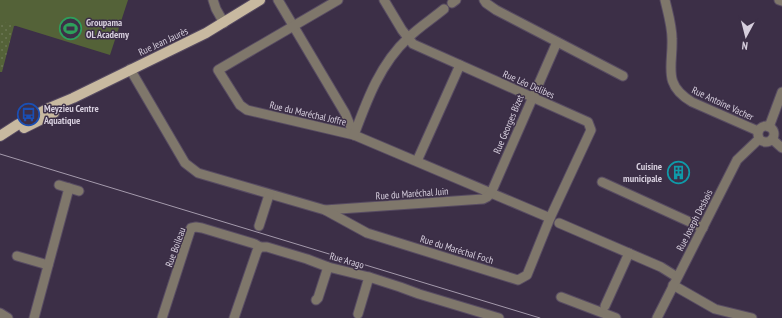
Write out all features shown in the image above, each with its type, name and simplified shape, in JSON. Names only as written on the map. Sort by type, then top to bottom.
[{"type":"main road","name":"Rue Jean Jaurès","points":[[0,138],[52,114],[73,98],[130,69],[206,34],[260,0]]},
{"type":"street","points":[[214,0],[216,9],[224,23]]},
{"type":"street","points":[[278,0],[345,113],[354,134]]},
{"type":"street","points":[[294,26],[338,0]]},
{"type":"street","name":"Rue Léo Delibes","points":[[384,0],[413,44],[588,122],[591,130],[550,218]]},
{"type":"street","points":[[484,0],[486,4],[496,10],[623,76]]},
{"type":"street","name":"Rue Antoine Vacher","points":[[664,0],[670,18],[671,29],[670,74],[680,94],[692,102],[758,135]]},
{"type":"street","points":[[354,134],[370,93],[390,58],[408,38],[444,9]]},
{"type":"street","name":"Rue du Maréchal Joffre","points":[[294,26],[218,70],[240,105],[247,110],[354,134],[491,193]]},
{"type":"street","name":"Rue Georges Bizet","points":[[491,193],[557,42]]},
{"type":"street","points":[[417,161],[460,65]]},
{"type":"street","name":"Rue du Maréchal Juin","points":[[130,69],[184,163],[198,173],[269,195],[325,210],[483,199],[488,197],[491,193]]},
{"type":"street","points":[[769,127],[782,92]]},
{"type":"street","points":[[764,126],[769,127],[773,131],[779,144],[765,143],[758,135],[764,126]]},
{"type":"street","name":"Rue Joseph Desbois","points":[[657,318],[737,160],[758,135]]},
{"type":"street","points":[[602,182],[703,228]]},
{"type":"street","points":[[59,185],[79,191]]},
{"type":"street","points":[[34,318],[68,188]]},
{"type":"street","points":[[491,193],[550,218]]},
{"type":"street","points":[[259,226],[269,195]]},
{"type":"street","name":"Rue du Maréchal Foch","points":[[325,210],[367,233],[518,280],[527,275],[550,218]]},
{"type":"street","points":[[559,223],[661,267],[675,281],[715,309],[752,318]]},
{"type":"street","name":"Rue Boileau","points":[[162,318],[191,228],[202,228],[255,244],[260,247]]},
{"type":"street","points":[[234,318],[257,251],[260,247]]},
{"type":"street","name":"Rue Arago","points":[[260,247],[276,249],[328,267],[369,277],[419,294],[500,318]]},
{"type":"street","points":[[605,306],[629,253]]},
{"type":"street","points":[[17,256],[48,265]]},
{"type":"street","points":[[316,300],[328,267]]},
{"type":"street","points":[[358,314],[369,277]]},
{"type":"street","points":[[561,296],[616,318]]},
{"type":"street","points":[[0,313],[8,318]]},
{"type":"green space","name":"Groupama OL Academy","points":[[0,0],[128,0],[110,55],[0,21]]},
{"type":"green space","points":[[0,14],[16,26],[14,26],[2,72],[0,72]]},
{"type":"tram line","points":[[0,154],[540,318]]},
{"type":"place","name":"Groupama OL Academy","points":[[70,28]]},
{"type":"place","name":"Meyzieu Centre Aquatique","points":[[29,114]]},
{"type":"place","name":"Cuisine municipale","points":[[678,172]]}]
